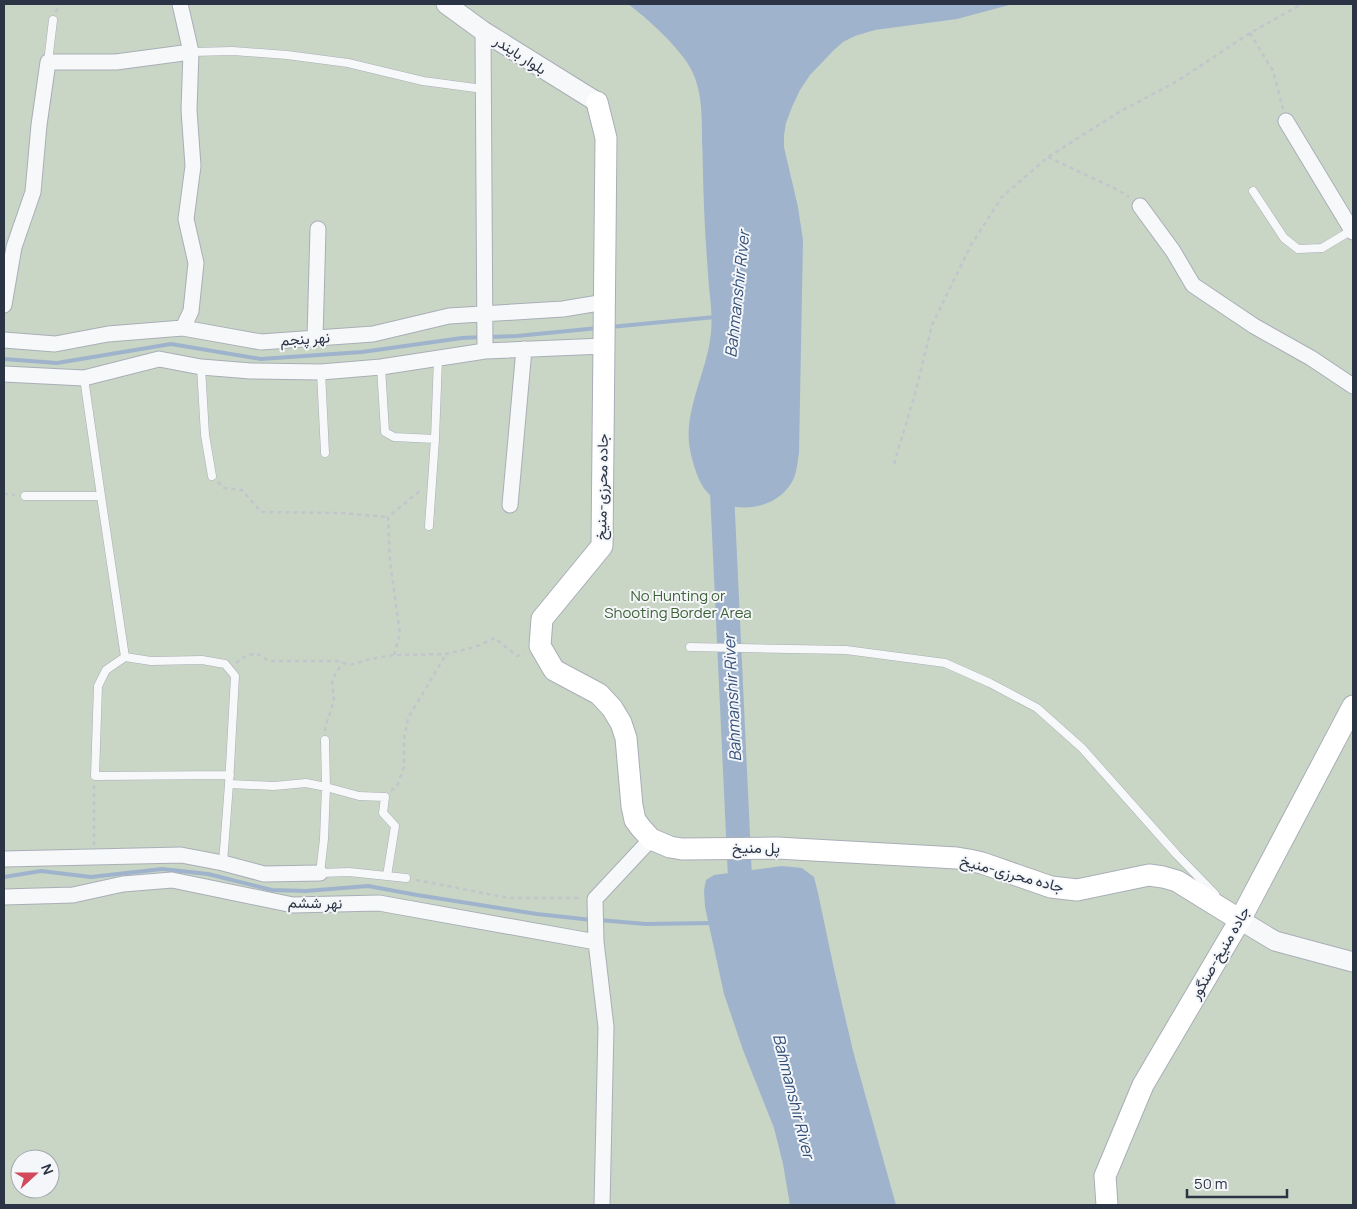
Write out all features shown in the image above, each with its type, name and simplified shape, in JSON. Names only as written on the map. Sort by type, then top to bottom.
[{"type":"main road","points":[[597,102],[606,138],[605,310]]},
{"type":"main road","name":"جاده محرزی-منیخ","points":[[540,646],[542,619],[602,546],[605,310]]},
{"type":"main road","points":[[540,646],[554,670],[599,694],[612,708],[621,722],[626,738],[635,820],[651,839]]},
{"type":"main road","name":"جاده منیخ-صنگور","points":[[1107,1205],[1105,1176],[1143,1084],[1240,920],[1353,706]]},
{"type":"main road","name":"پل منیخ","points":[[651,839],[670,847],[682,849],[777,848],[861,853]]},
{"type":"main road","name":"جاده محرزی-منیخ","points":[[861,853],[969,860],[1062,889],[1077,890],[1149,875],[1164,877],[1177,881],[1240,920]]},
{"type":"street","points":[[180,4],[191,52],[189,110],[193,166],[186,219],[196,263],[191,311],[183,328]]},
{"type":"street","name":"بلوار بایندر","points":[[446,4],[483,31],[597,102]]},
{"type":"street","points":[[483,31],[484,348]]},
{"type":"street","points":[[4,305],[9,247],[33,192],[39,124],[48,62],[116,62],[191,52]]},
{"type":"street","points":[[1286,120],[1353,231]]},
{"type":"street","points":[[1140,206],[1174,251],[1193,286],[1254,326],[1311,358],[1353,386]]},
{"type":"street","points":[[315,338],[318,229]]},
{"type":"street","name":"نهر پنجم","points":[[4,340],[55,344],[108,334],[183,328],[262,342],[373,334],[449,316],[563,309],[605,310]]},
{"type":"street","name":"نهر پنجم","points":[[4,374],[84,378],[159,359],[201,367],[251,371],[320,372],[381,367],[484,348],[524,349],[604,343]]},
{"type":"street","points":[[510,505],[524,349]]},
{"type":"street","points":[[602,1205],[606,1027],[596,936],[596,903],[651,839]]},
{"type":"street","points":[[4,859],[181,855],[264,874],[320,874]]},
{"type":"street","name":"نهر ششم","points":[[4,897],[73,895],[123,884],[172,880],[293,905],[379,903],[596,936]]},
{"type":"street","points":[[1240,920],[1275,941],[1353,962]]},
{"type":"lane","points":[[48,62],[53,20]]},
{"type":"lane","points":[[191,52],[233,51],[287,55],[348,63],[423,80],[484,90]]},
{"type":"lane","points":[[1252,191],[1284,238],[1298,249],[1322,248],[1353,231]]},
{"type":"lane","points":[[430,526],[438,358]]},
{"type":"lane","points":[[201,367],[204,435],[212,476]]},
{"type":"lane","points":[[381,367],[385,432],[394,437],[435,439]]},
{"type":"lane","points":[[320,372],[325,453]]},
{"type":"lane","points":[[84,378],[125,657]]},
{"type":"lane","points":[[25,496],[102,496]]},
{"type":"lane","points":[[690,647],[846,650],[945,663],[990,683],[1037,708],[1082,748],[1177,855],[1240,920]]},
{"type":"lane","points":[[222,863],[230,775],[235,676],[225,664],[202,660],[150,661],[125,657],[106,670],[98,686],[94,776],[230,775]]},
{"type":"lane","points":[[324,740],[326,788],[324,840],[320,874],[349,872],[406,878]]},
{"type":"lane","points":[[229,784],[274,786],[306,783],[359,796],[386,797],[383,813],[395,826],[387,876]]},
{"type":"path","points":[[894,464],[915,394],[932,325],[971,245],[1002,197],[1048,157],[1121,111],[1179,80],[1250,33],[1302,4]]},
{"type":"path","points":[[1250,33],[1273,71],[1286,120]]},
{"type":"path","points":[[1048,157],[1118,190],[1140,206]]},
{"type":"path","points":[[212,476],[224,488],[242,490],[261,512],[341,513],[388,518],[432,480]]},
{"type":"path","points":[[388,518],[390,562],[400,634],[394,655]]},
{"type":"path","points":[[229,669],[244,657],[256,653],[269,661],[337,660],[350,664],[394,655],[446,654],[475,647],[495,638],[516,656],[540,646]]},
{"type":"path","points":[[386,797],[398,784],[404,766],[404,739],[408,718],[446,654]]},
{"type":"path","points":[[324,740],[325,727],[334,701],[332,680],[343,662]]},
{"type":"path","points":[[94,776],[94,857]]},
{"type":"path","points":[[406,878],[509,898],[596,903]]},
{"type":"green space","name":"No Hunting or Shooting Border Area","points":[[4,4],[1353,4],[1353,1205],[4,1205]]},
{"type":"water","points":[[628,4],[1013,4],[957,19],[875,30],[855,36],[843,42],[834,50],[810,75],[800,90],[786,123],[784,135],[784,147],[798,207],[803,240],[799,453],[795,474],[790,485],[782,494],[762,505],[738,507],[726,505],[716,500],[701,483],[690,450],[689,423],[710,340],[711,327],[704,217],[701,103],[695,77],[686,61],[662,34]]},
{"type":"water","points":[[782,866],[802,868],[814,877],[853,1051],[896,1205],[790,1205],[774,1128],[743,1050],[724,994],[705,907],[704,890],[706,880],[714,875]]},
{"type":"waterway","points":[[610,327],[715,317]]},
{"type":"waterway","points":[[488,337],[598,328]]},
{"type":"waterway","points":[[4,359],[57,363],[171,344],[261,359],[362,352],[481,337]]},
{"type":"waterway","name":"Bahmanshir River","points":[[721,470],[740,878],[746,903]]},
{"type":"waterway","points":[[4,877],[41,871],[91,877],[162,869],[208,874],[272,890],[306,891],[368,886],[537,914],[592,920]]},
{"type":"waterway","points":[[599,920],[646,924],[711,923]]}]
